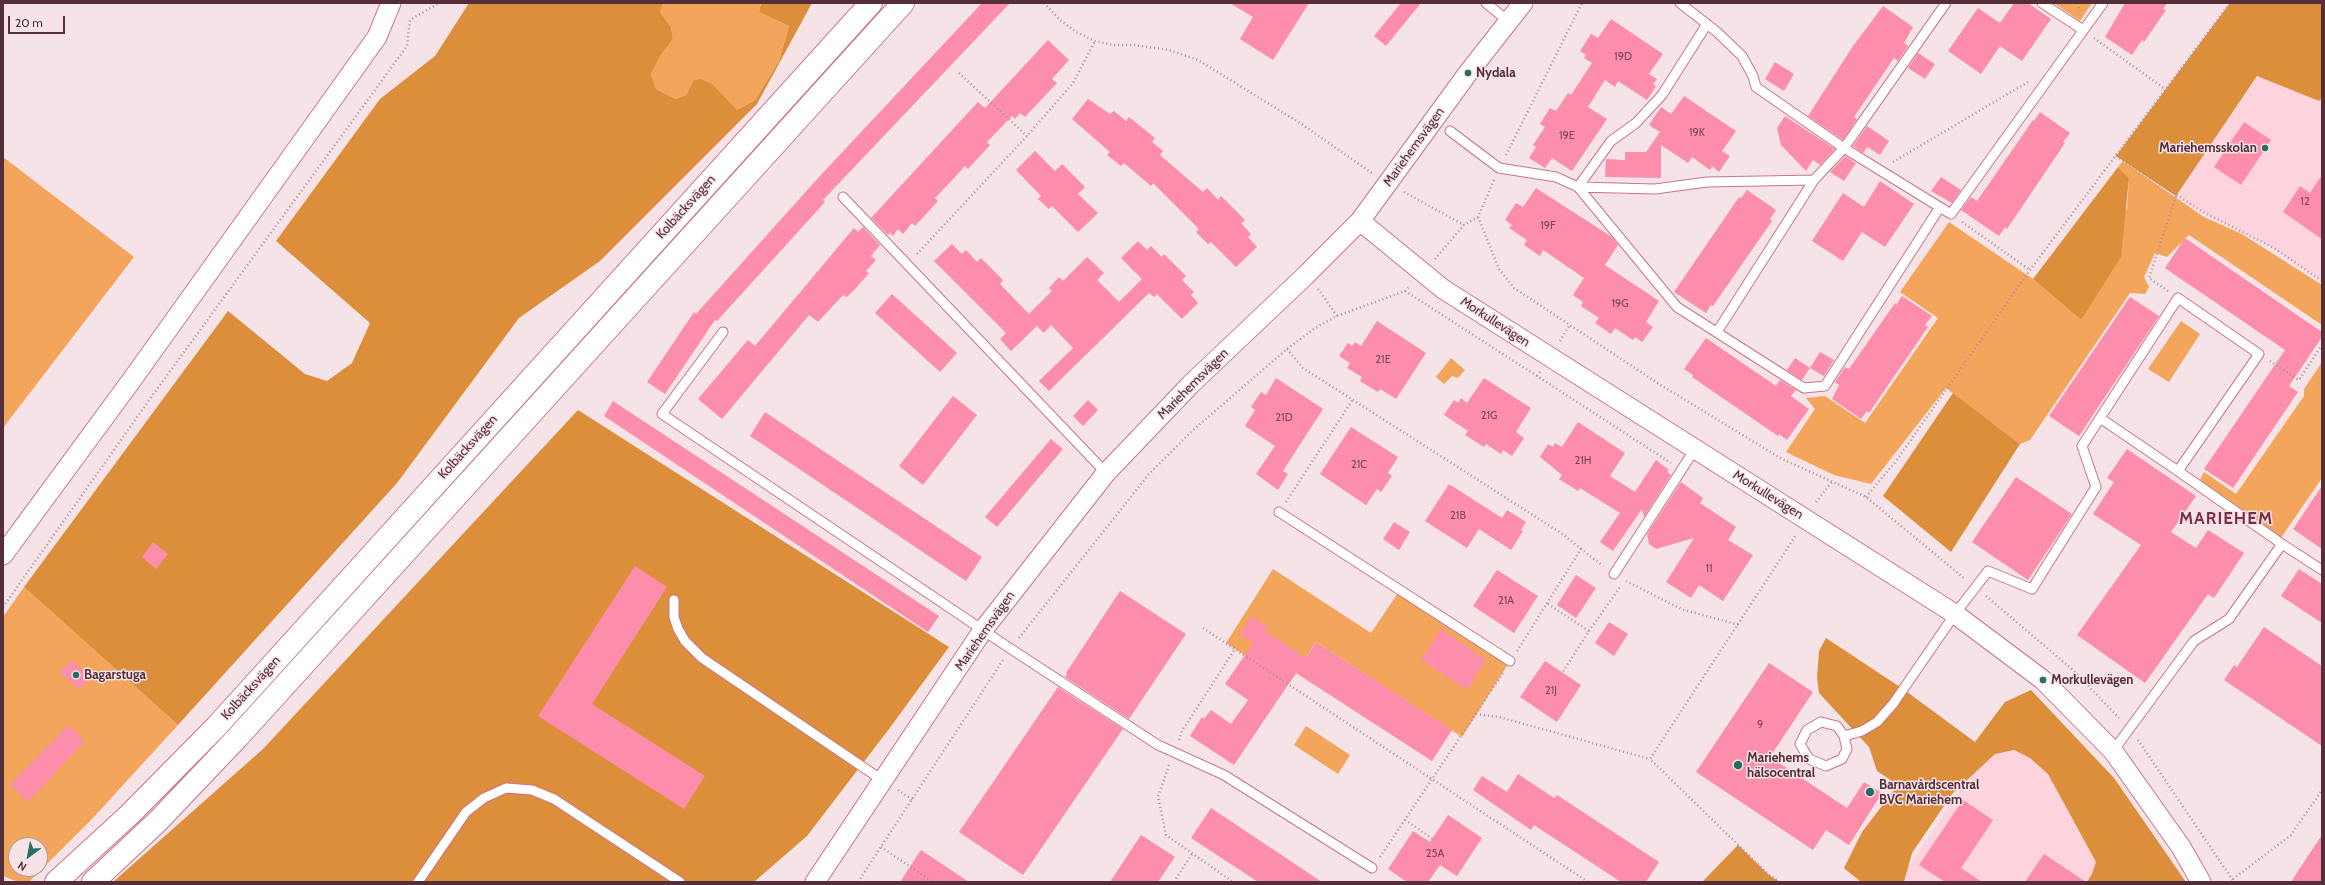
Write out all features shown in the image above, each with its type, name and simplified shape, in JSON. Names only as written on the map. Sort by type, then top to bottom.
[{"type":"highway","name":"Kolbäcksvägen","points":[[56,882],[129,815],[216,727],[871,3]]},
{"type":"highway","name":"Kolbäcksvägen","points":[[93,882],[158,822],[237,738],[903,3]]},
{"type":"street","points":[[3,555],[132,381],[377,38],[390,3]]},
{"type":"street","name":"Mariehemsvägen","points":[[816,882],[882,780],[983,630],[1106,473],[1191,384],[1305,276],[1360,221],[1508,21],[1523,3]]},
{"type":"street","name":"Morkullevägen","points":[[1360,221],[1422,273],[1955,614],[2043,680],[2113,751],[2181,847],[2201,882]]},
{"type":"lane","points":[[1486,3],[1508,21]]},
{"type":"lane","points":[[1680,3],[1708,24],[1742,56],[1753,76],[1756,86],[1844,148],[1951,214],[2103,3]]},
{"type":"lane","points":[[1717,332],[1814,180],[1844,148],[1946,3]]},
{"type":"lane","points":[[2042,3],[2083,30]]},
{"type":"lane","points":[[1578,187],[1611,141],[1636,122],[1662,95],[1708,24]]},
{"type":"lane","points":[[1450,131],[1499,168],[1556,177],[1578,187],[1655,189],[1707,182],[1814,180]]},
{"type":"lane","points":[[1578,187],[1677,307],[1804,388],[1825,386],[1940,207]]},
{"type":"lane","points":[[843,197],[1106,473]]},
{"type":"lane","points":[[1844,736],[1867,728],[1877,722],[1893,704],[1955,614],[1988,571],[2032,589],[2096,487],[2082,446],[2178,298],[2259,354],[2178,471]]},
{"type":"lane","points":[[724,332],[662,414],[1011,649],[1158,745],[1224,775],[1372,868]]},
{"type":"lane","points":[[2100,418],[2282,544],[2320,565]]},
{"type":"lane","points":[[1614,574],[1695,449]]},
{"type":"lane","points":[[1279,512],[1510,661]]},
{"type":"lane","points":[[2113,751],[2194,641],[2229,619],[2282,544]]},
{"type":"lane","points":[[674,600],[674,617],[678,629],[685,641],[702,658],[882,780]]},
{"type":"lane","points":[[1821,722],[1837,726],[1844,736],[1847,749],[1842,759],[1826,766],[1809,759],[1800,744],[1807,730],[1821,722]]},
{"type":"lane","points":[[418,882],[466,812],[484,798],[506,788],[532,790],[554,799],[680,882]]},
{"type":"path","points":[[3,607],[152,396],[406,46],[410,20],[439,3]]},
{"type":"path","points":[[1044,3],[1076,32],[1095,41],[1113,45],[1134,44],[1169,50],[1198,60],[1300,123],[1372,173]]},
{"type":"path","points":[[858,882],[1011,649],[1150,474],[1192,431],[1287,349],[1315,328],[1337,316],[1405,291],[1464,225],[1478,217],[1499,168],[1582,3]]},
{"type":"path","points":[[1866,497],[1896,461],[2030,270],[2230,3]]},
{"type":"path","points":[[2083,30],[2165,89]]},
{"type":"path","points":[[908,264],[1027,136],[1073,83],[1095,41]]},
{"type":"path","points":[[959,73],[1027,136]]},
{"type":"path","points":[[1878,170],[2033,79]]},
{"type":"path","points":[[2116,156],[2176,196],[2203,212],[2263,242],[2322,281]]},
{"type":"path","points":[[2176,196],[2149,278],[2178,298]]},
{"type":"path","points":[[1415,198],[1464,225]]},
{"type":"path","points":[[1951,214],[2030,270]]},
{"type":"path","points":[[1478,217],[1499,269],[1514,288],[1698,408],[1782,460],[1866,497],[2073,670],[2130,729],[2234,881],[2291,835],[2322,790]]},
{"type":"path","points":[[1405,291],[1537,376]]},
{"type":"path","points":[[1323,294],[1337,316]]},
{"type":"path","points":[[2259,354],[2299,380],[2322,345]]},
{"type":"path","points":[[1287,349],[1304,368],[1564,535],[1581,550],[1614,574],[1681,609],[1740,625]]},
{"type":"path","points":[[1279,512],[1353,399]]},
{"type":"path","points":[[1646,447],[1681,470]]},
{"type":"path","points":[[1816,502],[1832,482]]},
{"type":"path","points":[[1650,759],[1740,625],[1799,530]]},
{"type":"path","points":[[1372,868],[1476,714],[1548,604],[1581,550]]},
{"type":"path","points":[[1562,673],[1589,631],[1625,580]]},
{"type":"path","points":[[1548,604],[1589,631]]},
{"type":"path","points":[[1203,628],[1588,882]]},
{"type":"path","points":[[1476,714],[1499,717],[1650,759],[1769,875],[1780,882]]},
{"type":"path","points":[[1405,820],[1433,839]]},
{"type":"path","points":[[881,847],[933,882]]},
{"type":"path","points":[[1174,882],[1192,854]]},
{"type":"path","points":[[1765,882],[1769,875]]},
{"type":"path","points":[[1769,875],[1769,882]]},
{"type":"shaded area","points":[[469,3],[663,3],[660,12],[671,27],[673,39],[661,55],[651,74],[656,89],[676,99],[686,95],[693,81],[700,79],[712,84],[737,110],[755,100],[779,61],[789,26],[759,12],[761,3],[812,3],[757,104],[600,261],[519,318],[397,483],[178,725],[24,587],[228,311],[305,374],[327,381],[352,363],[370,323],[276,241],[380,99],[435,56]]},
{"type":"shaded area","points":[[663,3],[761,3],[759,12],[789,26],[779,61],[755,100],[737,110],[693,81],[686,95],[676,99],[656,89],[651,74],[661,55],[673,39],[671,27],[660,12]]},
{"type":"shaded area","points":[[2054,3],[2092,3],[2080,21]]},
{"type":"shaded area","points":[[2230,3],[2322,3],[2322,98],[2319,101],[2257,76],[2176,196],[2116,156]]},
{"type":"shaded area","name":"Mariehemsskolan","points":[[2258,76],[2319,100],[2322,98],[2322,281],[2274,248],[2203,212],[2176,196]]},
{"type":"shaded area","points":[[3,157],[134,257],[3,428]]},
{"type":"shaded area","points":[[2123,161],[2204,217],[2242,234],[2322,285],[2322,325],[2189,235],[2167,257],[2155,253],[2144,277],[2149,287],[2145,294],[2130,293],[2030,440],[2020,444],[1946,388],[1871,484],[1834,475],[1786,452],[1815,409],[1806,398],[1825,396],[1865,423],[1938,318],[1900,292],[1949,222],[2033,279],[2081,320],[2127,208],[2129,178],[2118,167]]},
{"type":"shaded area","points":[[2118,167],[2129,178],[2121,257],[2081,320],[2033,279]]},
{"type":"shaded area","points":[[2181,321],[2200,334],[2169,382],[2148,369]]},
{"type":"shaded area","points":[[1451,358],[1465,370],[1458,378],[1452,376],[1444,384],[1436,377]]},
{"type":"shaded area","points":[[2322,362],[2322,478],[2281,538],[2200,480],[2204,472],[2236,494],[2304,396],[2304,389]]},
{"type":"shaded area","points":[[1953,393],[2020,444],[1951,552],[1883,496]]},
{"type":"shaded area","points":[[578,410],[949,647],[889,729],[807,836],[754,882],[113,882],[263,749]]},
{"type":"shaded area","points":[[1273,569],[1371,633],[1400,590],[1510,661],[1462,737],[1316,642],[1289,684],[1226,643]]},
{"type":"shaded area","points":[[24,587],[178,725],[92,819],[48,863],[48,837],[8,837],[8,877],[34,877],[29,882],[18,882],[3,876],[3,617]]},
{"type":"shaded area","points":[[1826,638],[1903,689],[1975,742],[2005,702],[2031,690],[2114,778],[2186,882],[2087,882],[2092,874],[2096,862],[2048,774],[2030,758],[2014,750],[1995,754],[1952,794],[1912,853],[1904,882],[1861,882],[1844,868],[1862,832],[1898,785],[1877,771],[1869,747],[1819,693],[1817,677],[1819,651]]},
{"type":"shaded area","points":[[2015,706],[2149,882],[1899,882]]},
{"type":"shaded area","points":[[1306,726],[1350,755],[1338,774],[1294,745]]},
{"type":"shaded area","points":[[1738,845],[1769,875],[1780,882],[1702,882]]},
{"type":"building","points":[[982,3],[1010,3],[823,200],[825,202],[717,321],[715,320],[665,394],[647,382],[694,312],[696,314],[819,177]]},
{"type":"building","points":[[1230,3],[1309,3],[1273,60],[1240,39],[1253,17]]},
{"type":"building","points":[[1401,3],[1421,3],[1386,46],[1374,36]]},
{"type":"building","points":[[2014,3],[2028,3],[2051,19],[2022,61],[2000,46],[1981,74],[1948,51],[1978,8],[2000,23]]},
{"type":"building","points":[[2125,3],[2167,3],[2163,9],[2166,10],[2144,42],[2142,40],[2132,55],[2105,37]]},
{"type":"building","points":[[1883,6],[1913,27],[1904,43],[1908,46],[1898,61],[1894,58],[1854,117],[1857,119],[1843,140],[1808,116],[1853,46]]},
{"type":"building","points":[[1611,19],[1663,54],[1649,74],[1657,79],[1653,84],[1656,86],[1647,100],[1618,81],[1615,87],[1605,80],[1588,107],[1607,119],[1572,171],[1552,158],[1545,168],[1529,158],[1536,147],[1533,145],[1545,127],[1540,124],[1550,108],[1556,111],[1568,93],[1571,95],[1592,63],[1584,58],[1586,55],[1580,51],[1591,34],[1598,38]]},
{"type":"building","points":[[1048,40],[1069,60],[1052,79],[1057,83],[1025,117],[1020,113],[1015,119],[1012,116],[987,142],[990,145],[968,169],[965,166],[935,198],[938,201],[915,226],[912,223],[903,234],[898,229],[893,236],[890,233],[888,235],[871,218],[978,102],[985,108]]},
{"type":"building","points":[[1918,53],[1935,64],[1925,79],[1908,68]]},
{"type":"building","points":[[1775,62],[1794,74],[1784,91],[1765,79]]},
{"type":"building","points":[[1684,96],[1736,131],[1722,151],[1730,156],[1719,172],[1712,166],[1710,170],[1692,157],[1688,163],[1661,145],[1661,178],[1605,177],[1606,159],[1625,160],[1625,152],[1646,152],[1660,132],[1649,125],[1661,107],[1671,114]]},
{"type":"building","points":[[1088,99],[1110,114],[1114,111],[1126,121],[1129,117],[1155,138],[1152,142],[1163,151],[1160,155],[1203,192],[1207,188],[1218,200],[1221,196],[1245,220],[1241,223],[1251,234],[1248,237],[1257,247],[1236,267],[1211,242],[1208,244],[1196,232],[1199,229],[1153,183],[1151,186],[1124,163],[1121,166],[1107,155],[1110,152],[1072,119]]},
{"type":"building","points":[[2040,112],[2070,133],[2063,142],[2065,143],[2007,229],[2005,227],[1999,236],[1961,210],[1971,197],[1977,201]]},
{"type":"building","points":[[1785,116],[1835,149],[1820,165],[1813,160],[1806,171],[1781,145],[1777,128]]},
{"type":"building","points":[[2244,122],[2271,140],[2241,185],[2214,167]]},
{"type":"building","points":[[1867,126],[1889,141],[1880,155],[1867,147],[1863,153],[1853,146]]},
{"type":"building","points":[[1035,151],[1055,171],[1062,164],[1085,187],[1078,194],[1098,213],[1078,232],[1052,206],[1049,209],[1038,199],[1041,196],[1016,170]]},
{"type":"building","points":[[1845,156],[1856,163],[1844,181],[1830,172]]},
{"type":"building","points":[[2322,175],[2322,239],[2283,212],[2300,186],[2310,193]]},
{"type":"building","points":[[1941,177],[1961,190],[1952,203],[1931,191]]},
{"type":"building","points":[[1880,181],[1914,204],[1885,247],[1862,232],[1843,261],[1812,241],[1843,193],[1864,207]]},
{"type":"building","points":[[1536,188],[1612,237],[1618,245],[1605,265],[1659,301],[1646,322],[1653,327],[1642,342],[1635,337],[1633,340],[1615,328],[1611,334],[1595,323],[1599,318],[1581,306],[1583,302],[1573,295],[1584,278],[1543,250],[1540,256],[1524,245],[1527,240],[1509,228],[1512,225],[1505,220],[1516,203],[1523,207]]},
{"type":"building","points":[[1747,190],[1776,210],[1770,219],[1772,221],[1713,306],[1711,305],[1706,313],[1674,292],[1739,197],[1741,198]]},
{"type":"building","points":[[863,227],[880,245],[871,256],[876,260],[866,271],[869,273],[855,289],[847,297],[843,295],[818,322],[809,315],[722,419],[698,399],[748,340],[755,346],[854,228],[858,232]]},
{"type":"building","points":[[2185,238],[2322,332],[2322,337],[2289,386],[2298,392],[2233,488],[2204,469],[2285,350],[2165,268]]},
{"type":"building","points":[[1138,241],[1147,250],[1151,246],[1162,257],[1164,254],[1186,276],[1182,280],[1194,292],[1191,295],[1198,303],[1182,319],[1157,294],[1154,297],[1149,293],[1049,391],[1039,381],[1073,348],[1051,325],[1044,333],[1037,326],[1011,351],[1000,339],[1006,333],[934,261],[952,244],[962,254],[966,250],[977,262],[981,258],[1003,280],[1000,284],[1029,314],[1052,291],[1049,288],[1059,277],[1063,281],[1087,257],[1104,273],[1097,280],[1119,302],[1142,279],[1121,258]]},
{"type":"building","points":[[892,294],[957,353],[940,372],[875,313]]},
{"type":"building","points":[[1902,296],[1932,316],[1925,325],[1928,327],[1869,413],[1867,411],[1861,419],[1832,399],[1839,385],[1835,382],[1845,367],[1849,369],[1895,303],[1896,305]]},
{"type":"building","points":[[2130,297],[2159,316],[2079,436],[2049,416]]},
{"type":"building","points":[[1377,321],[1426,353],[1396,399],[1380,389],[1378,392],[1360,381],[1362,377],[1347,368],[1350,363],[1339,356],[1348,343],[1352,346],[1355,342],[1361,346]]},
{"type":"building","points":[[1706,338],[1776,386],[1780,380],[1796,390],[1791,396],[1809,409],[1787,440],[1779,434],[1778,436],[1692,377],[1693,375],[1684,369]]},
{"type":"building","points":[[1820,352],[1834,360],[1824,376],[1810,368]]},
{"type":"building","points":[[1795,358],[1810,368],[1802,380],[1787,370]]},
{"type":"building","points":[[1276,378],[1323,409],[1283,471],[1288,474],[1278,490],[1256,474],[1275,446],[1245,426],[1255,410],[1251,407],[1261,392],[1266,395]]},
{"type":"building","points":[[1484,378],[1531,408],[1516,432],[1524,438],[1512,456],[1503,450],[1501,454],[1486,444],[1484,447],[1465,435],[1468,431],[1444,415],[1454,400],[1458,403],[1461,398],[1467,403]]},
{"type":"building","points":[[953,396],[977,415],[923,485],[899,466]]},
{"type":"building","points":[[1088,400],[1098,410],[1083,426],[1073,416]]},
{"type":"building","points":[[613,401],[939,616],[928,632],[604,416]]},
{"type":"building","points":[[765,412],[982,557],[966,581],[750,436]]},
{"type":"building","points":[[1578,422],[1625,453],[1610,476],[1635,492],[1656,460],[1669,470],[1667,472],[1671,475],[1644,517],[1642,509],[1613,551],[1600,542],[1620,513],[1580,488],[1578,491],[1559,479],[1562,475],[1540,457],[1548,444],[1553,447],[1555,443],[1562,447]]},
{"type":"building","points":[[1351,427],[1398,457],[1388,473],[1392,476],[1381,492],[1377,489],[1366,505],[1320,474]]},
{"type":"building","points":[[1051,439],[1063,449],[997,527],[985,517]]},
{"type":"building","points":[[2127,449],[2196,496],[2171,532],[2196,548],[2208,530],[2244,553],[2214,598],[2208,594],[2145,683],[2077,635],[2141,545],[2093,514],[2114,482],[2107,478]]},
{"type":"building","points":[[2016,477],[2072,514],[2028,580],[1972,542]]},
{"type":"building","points":[[1681,482],[1703,498],[1700,503],[1736,527],[1728,540],[1753,555],[1723,601],[1699,585],[1691,598],[1666,582],[1694,538],[1656,549],[1649,544],[1647,534]]},
{"type":"building","points":[[1449,484],[1502,518],[1507,510],[1526,522],[1521,530],[1523,531],[1511,550],[1479,529],[1467,548],[1425,521]]},
{"type":"building","points":[[2322,486],[2322,549],[2293,529]]},
{"type":"building","points":[[1394,522],[1410,532],[1399,550],[1383,539]]},
{"type":"building","points":[[153,542],[168,554],[156,569],[142,557]]},
{"type":"building","points":[[635,566],[667,587],[592,704],[705,776],[684,809],[538,716]]},
{"type":"building","points":[[2299,569],[2322,584],[2322,623],[2281,596]]},
{"type":"building","points":[[1497,570],[1538,596],[1514,633],[1473,606]]},
{"type":"building","points":[[1576,575],[1596,588],[1576,618],[1557,605]]},
{"type":"building","points":[[1120,591],[1186,634],[1129,719],[1065,677],[1067,674],[1066,673]]},
{"type":"building","points":[[1252,616],[1268,627],[1265,631],[1306,658],[1316,642],[1452,730],[1432,761],[1296,673],[1234,765],[1190,736],[1202,717],[1204,719],[1211,710],[1231,724],[1248,700],[1225,684],[1253,643],[1240,634]]},
{"type":"building","points":[[1609,622],[1628,634],[1614,656],[1595,643]]},
{"type":"building","points":[[2264,627],[2322,666],[2322,746],[2224,680],[2234,665],[2237,667]]},
{"type":"building","points":[[1441,629],[1486,660],[1467,690],[1421,660]]},
{"type":"building","name":"Bagarstuga","points":[[72,660],[91,678],[79,690],[60,672]]},
{"type":"building","points":[[1545,661],[1581,685],[1557,722],[1520,697]]},
{"type":"building","points":[[1769,663],[1813,692],[1770,757],[1847,808],[1864,782],[1882,793],[1849,845],[1826,830],[1813,850],[1696,772]]},
{"type":"building","points":[[1058,687],[1123,729],[1023,875],[959,832]]},
{"type":"building","points":[[68,725],[85,741],[28,802],[10,785]]},
{"type":"building","points":[[1518,774],[1554,798],[1557,795],[1659,862],[1646,882],[1621,882],[1534,825],[1531,830],[1473,790],[1482,776],[1507,792]]},
{"type":"building","points":[[1963,800],[1993,820],[1961,868],[1982,882],[1945,882],[1919,865]]},
{"type":"building","points":[[1211,808],[1322,882],[1258,882],[1191,838]]},
{"type":"building","points":[[1448,815],[1482,838],[1457,876],[1440,865],[1428,882],[1407,882],[1388,869],[1413,831],[1430,842]]},
{"type":"building","points":[[1141,835],[1175,857],[1158,882],[1110,882]]},
{"type":"building","points":[[2322,835],[2322,882],[2291,882],[2300,868]]},
{"type":"building","points":[[921,850],[969,882],[900,882]]},
{"type":"building","points":[[2044,854],[2086,882],[2025,882]]},
{"type":"place","name":"Nydala","points":[[1468,73]]},
{"type":"place","name":"Mariehemsskolan","points":[[2265,148]]},
{"type":"place","name":"Bagarstuga","points":[[76,675]]},
{"type":"place","name":"Morkullevägen","points":[[2043,680]]},
{"type":"place","name":"Mariehems hälsocentral","points":[[1738,765]]},
{"type":"place","name":"Barnavårdscentral BVC Mariehem","points":[[1870,792]]},
{"type":"district","name":"MARIEHEM","points":[[2226,519]]}]
